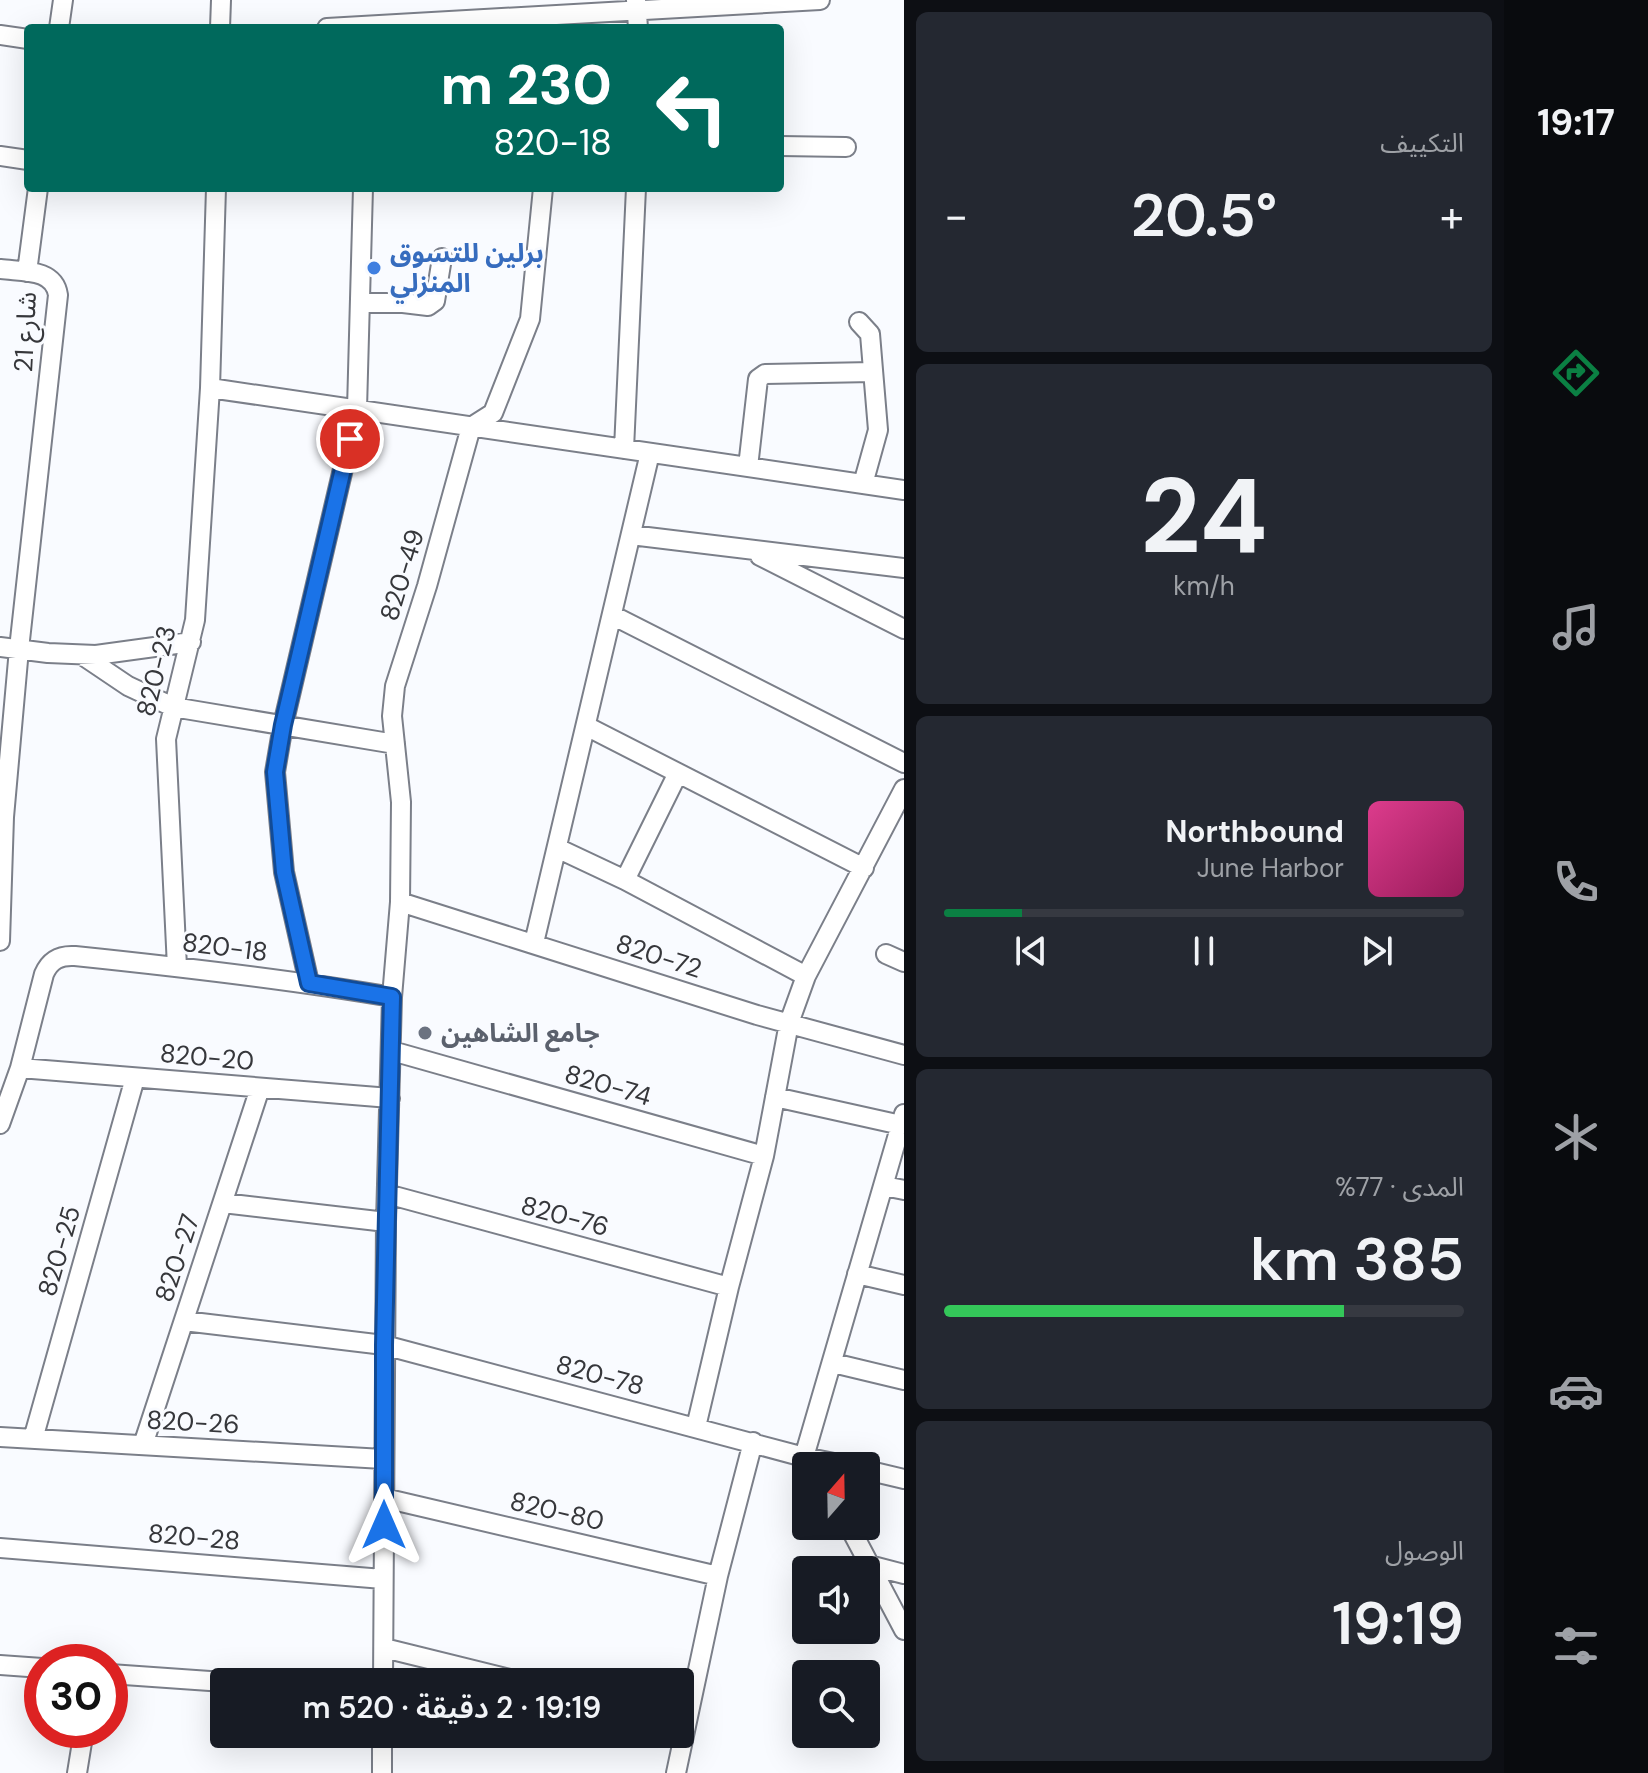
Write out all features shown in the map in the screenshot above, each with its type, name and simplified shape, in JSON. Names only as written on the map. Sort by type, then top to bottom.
[{"type":"street","points":[[60,24],[63,0]]},
{"type":"street","points":[[220,24],[221,0]]},
{"type":"street","points":[[410,24],[820,0]]},
{"type":"street","points":[[0,35],[24,38]]},
{"type":"street","points":[[784,146],[846,147]]},
{"type":"street","points":[[0,156],[24,159]]},
{"type":"street","points":[[0,269],[27,272],[37,192]]},
{"type":"street","name":"820-23","points":[[177,967],[165,749],[195,620],[210,388],[216,192]]},
{"type":"street","points":[[309,983],[284,872],[275,772],[283,725],[357,409],[363,192]]},
{"type":"street","name":"820-49","points":[[383,1668],[386,1222],[392,997],[400,902],[401,802],[392,716],[395,686],[471,427],[493,413],[530,319],[543,192]]},
{"type":"street","points":[[624,449],[636,192]]},
{"type":"street","points":[[360,303],[428,306],[435,301],[442,258]]},
{"type":"street","name":"شارع 21","points":[[0,941],[9,648],[58,295],[56,285],[48,277],[27,272]]},
{"type":"street","points":[[859,322],[870,334],[878,430],[863,484]]},
{"type":"street","points":[[748,467],[758,379],[765,374],[873,372]]},
{"type":"street","points":[[210,388],[904,490]]},
{"type":"street","points":[[534,943],[650,453]]},
{"type":"street","points":[[631,535],[904,568]]},
{"type":"street","points":[[747,550],[904,629]]},
{"type":"street","points":[[612,615],[904,763]]},
{"type":"street","points":[[9,648],[82,655],[191,642]]},
{"type":"street","points":[[82,655],[128,686],[173,707],[395,744]]},
{"type":"street","points":[[586,726],[864,868]]},
{"type":"street","points":[[625,880],[678,773]]},
{"type":"street","points":[[696,1427],[764,1156],[789,1023],[806,976],[904,789]]},
{"type":"street","points":[[557,848],[625,880],[806,976]]},
{"type":"street","name":"820-72","points":[[400,902],[757,1015],[904,1055]]},
{"type":"street","points":[[886,954],[904,962]]},
{"type":"street","name":"820-18","points":[[20,1068],[41,982],[52,961],[67,956],[309,983],[392,997]]},
{"type":"street","name":"820-74","points":[[392,1051],[764,1156]]},
{"type":"street","points":[[0,1124],[20,1068]]},
{"type":"street","name":"820-20","points":[[20,1068],[390,1098]]},
{"type":"street","name":"820-25","points":[[33,1439],[135,1078]]},
{"type":"street","name":"820-27","points":[[143,1445],[260,1088]]},
{"type":"street","points":[[775,1097],[902,1119],[833,1363],[817,1452]]},
{"type":"street","points":[[884,1186],[904,1190]]},
{"type":"street","name":"820-76","points":[[387,1194],[729,1287]]},
{"type":"street","points":[[223,1203],[386,1222]]},
{"type":"street","points":[[857,1274],[904,1285]]},
{"type":"street","name":"820-78","points":[[184,1321],[384,1345],[792,1454]]},
{"type":"street","points":[[833,1363],[904,1380]]},
{"type":"street","name":"820-26","points":[[0,1437],[383,1459]]},
{"type":"street","points":[[694,1675],[753,1442]]},
{"type":"street","points":[[880,1473],[904,1479]]},
{"type":"street","name":"820-80","points":[[384,1498],[718,1576]]},
{"type":"street","name":"820-28","points":[[0,1548],[383,1579]]},
{"type":"street","points":[[880,1568],[904,1574]]},
{"type":"street","points":[[880,1585],[904,1630]]},
{"type":"street","points":[[384,1648],[465,1668]]},
{"type":"street","points":[[0,1665],[24,1667]]},
{"type":"street","points":[[128,1675],[210,1681]]},
{"type":"street","points":[[77,1773],[81,1748]]},
{"type":"street","points":[[382,1748],[382,1773]]},
{"type":"street","points":[[676,1773],[679,1748]]},
{"type":"place","name":"برلين للتسوق المنزلي","points":[[374,268]]},
{"type":"place","name":"جامع الشاهين","points":[[425,1033]]},
{"type":"route","points":[[350,439],[283,725],[275,772],[284,872],[309,983],[392,997],[384,1345],[384,1525]]}]
